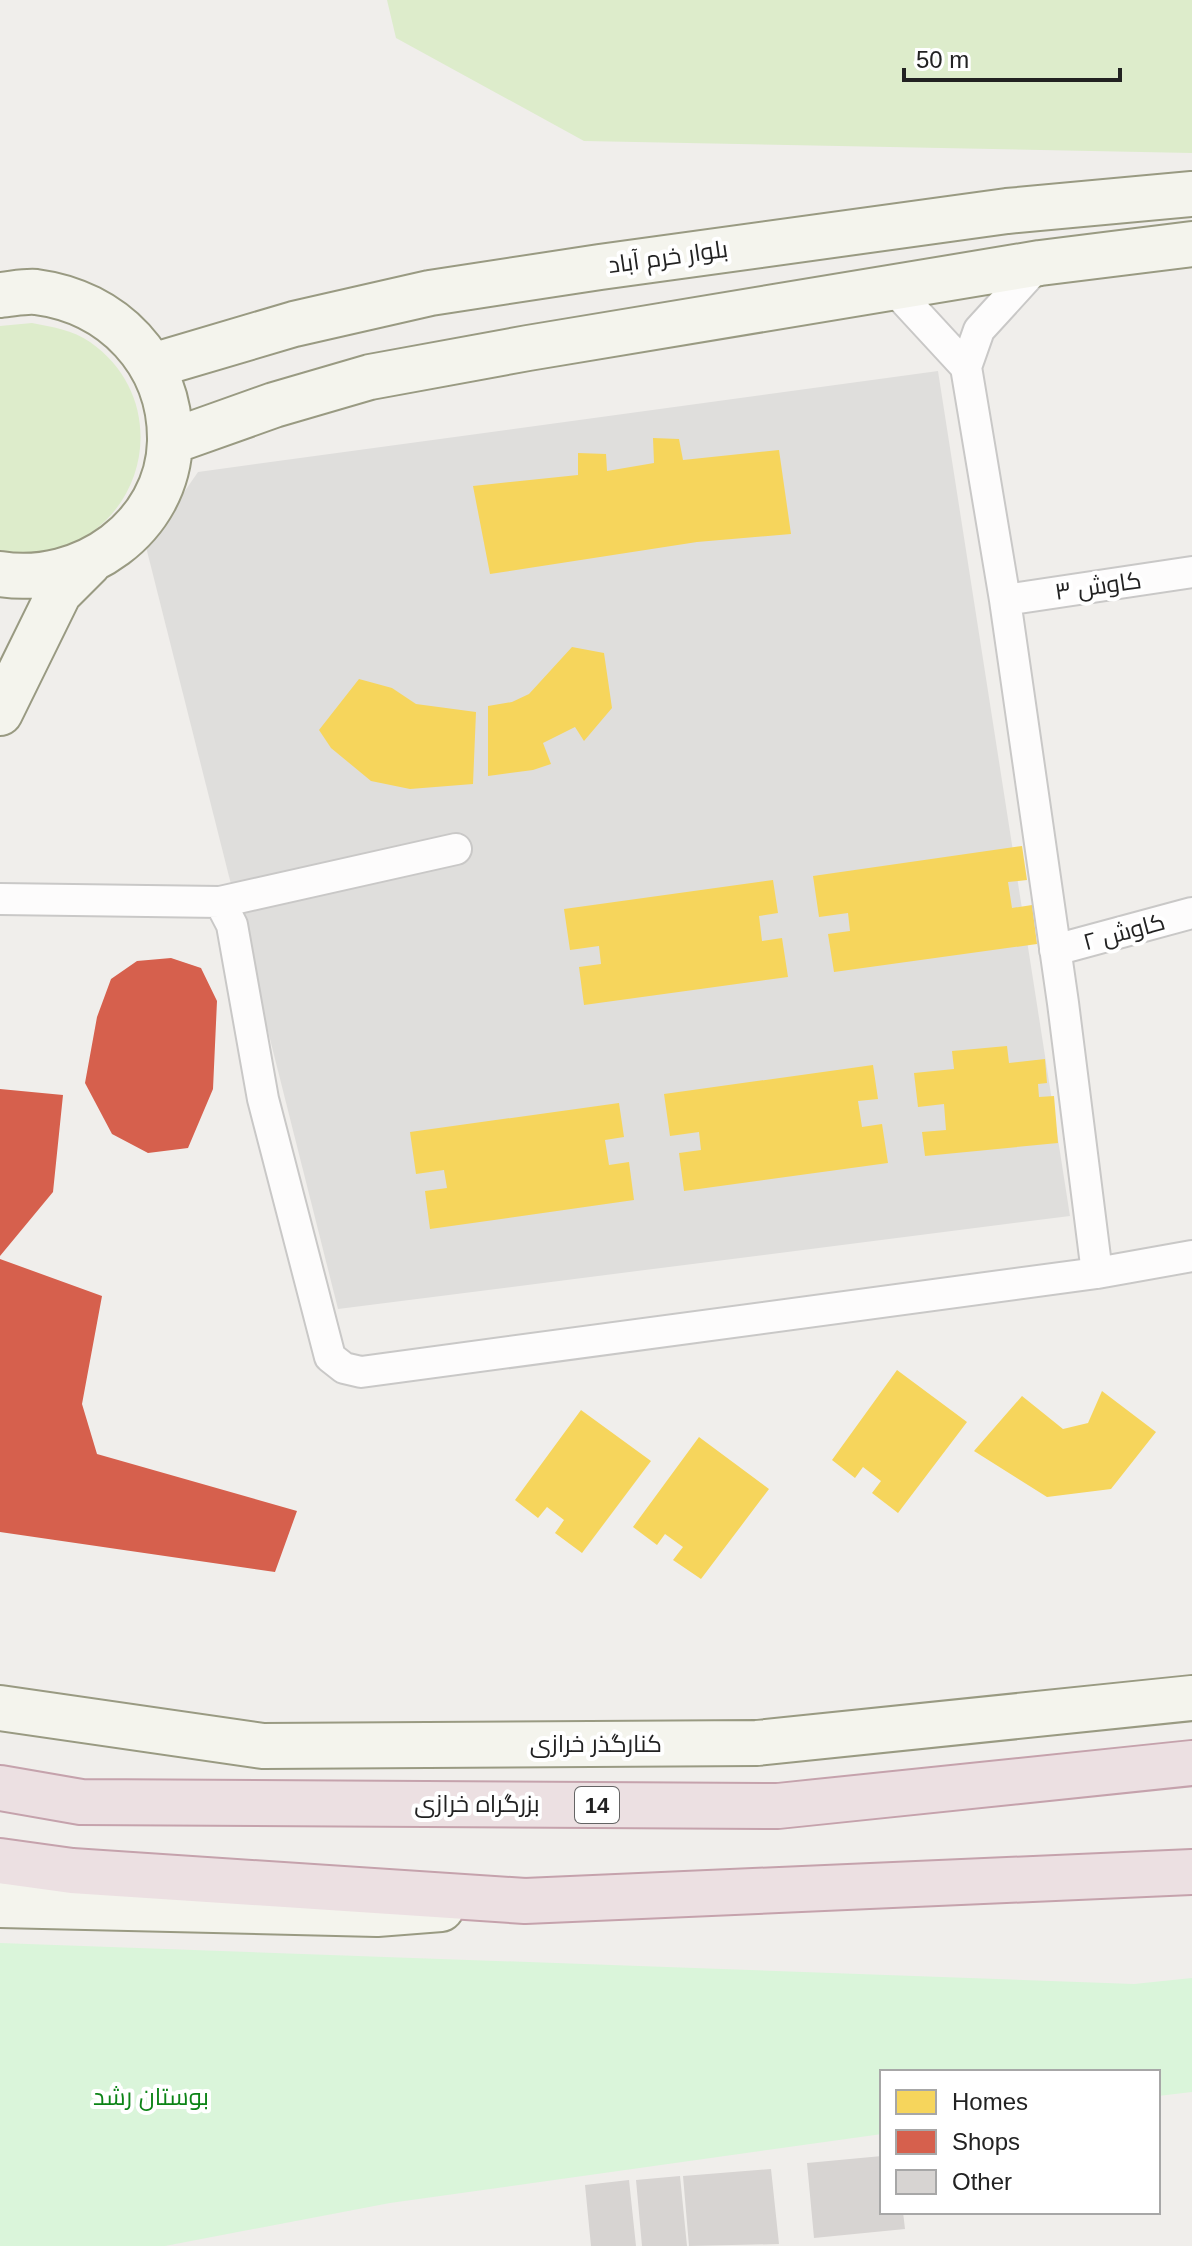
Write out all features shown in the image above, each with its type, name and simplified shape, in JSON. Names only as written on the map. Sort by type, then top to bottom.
[{"type":"highway","name":"بزرگراه خرازی","points":[[0,1788],[81,1802],[778,1806],[1192,1763]]},
{"type":"highway","points":[[0,1861],[72,1871],[525,1901],[1188,1874]]},
{"type":"street","name":"بلوار خرم آباد","points":[[152,366],[294,324],[430,293],[1007,211],[1192,194]]},
{"type":"street","points":[[170,442],[274,405],[370,377],[1040,263],[1192,244]]},
{"type":"street","points":[[1040,263],[979,330],[966,367],[1005,600],[1097,1273]]},
{"type":"street","points":[[894,289],[966,367]]},
{"type":"street","points":[[0,295],[34,292],[81,302],[122,328],[152,366],[166,402],[170,442],[163,479],[146,513],[121,542],[89,563],[59,593],[0,713]]},
{"type":"street","points":[[0,574],[47,576],[89,563]]},
{"type":"street","name":"کاوش ۳","points":[[1005,600],[1192,572]]},
{"type":"street","points":[[0,899],[220,902],[456,849]]},
{"type":"street","points":[[220,902],[232,925],[263,1099],[308,1280],[330,1357],[344,1368],[361,1372],[377,1370],[1097,1273],[1192,1256]]},
{"type":"street","name":"کاوش ۲","points":[[1055,950],[1192,913]]},
{"type":"street","name":"کنارگذر خرازی","points":[[0,1708],[263,1746],[741,1743],[1192,1698]]},
{"type":"street","points":[[0,1905],[377,1914],[525,1901]]},
{"type":"shaded area","points":[[938,371],[1070,1216],[338,1309],[146,547],[198,472]]},
{"type":"green space","points":[[387,0],[1192,0],[1192,153],[584,141],[396,38]]},
{"type":"green space","points":[[32,323],[83,338],[116,366],[132,395],[140,425],[139,457],[129,487],[112,514],[87,535],[41,553],[0,550],[0,326]]},
{"type":"green space","name":"بوستان رشد","points":[[0,1943],[1134,1984],[1192,1978],[1192,2092],[1160,2096],[1160,2070],[880,2070],[880,2134],[390,2203],[165,2246],[0,2246]]},
{"type":"building: Homes","points":[[653,438],[679,439],[683,460],[779,450],[791,534],[697,542],[490,574],[473,486],[578,475],[578,453],[606,454],[607,471],[654,463]]},
{"type":"building: Homes","points":[[572,647],[604,653],[612,708],[584,741],[575,727],[543,743],[551,764],[533,770],[488,776],[488,706],[512,702],[529,694]]},
{"type":"building: Homes","points":[[359,679],[392,688],[416,704],[476,712],[473,784],[410,789],[371,781],[331,748],[319,730]]},
{"type":"building: Homes","points":[[1022,846],[1027,880],[1008,882],[1012,908],[1032,905],[1037,944],[834,972],[828,934],[850,931],[848,913],[819,917],[813,876]]},
{"type":"building: Homes","points":[[773,880],[778,913],[759,916],[762,941],[782,938],[788,977],[584,1005],[579,967],[601,964],[599,946],[570,950],[564,909]]},
{"type":"building: Homes","points":[[1007,1046],[1009,1063],[1045,1059],[1047,1083],[1038,1084],[1039,1097],[1054,1096],[1058,1143],[925,1156],[922,1132],[946,1130],[944,1104],[918,1107],[914,1073],[954,1069],[952,1051]]},
{"type":"building: Homes","points":[[873,1065],[878,1099],[858,1101],[862,1127],[882,1124],[888,1163],[684,1191],[679,1153],[701,1150],[699,1132],[670,1136],[664,1094]]},
{"type":"building: Homes","points":[[619,1103],[624,1137],[605,1140],[609,1165],[629,1162],[634,1200],[430,1229],[425,1191],[447,1188],[444,1170],[416,1174],[410,1132]]},
{"type":"building: Homes","points":[[897,1370],[967,1422],[898,1513],[872,1493],[881,1481],[863,1467],[855,1478],[832,1460]]},
{"type":"building: Homes","points":[[1102,1391],[1156,1432],[1111,1489],[1047,1497],[974,1451],[1022,1396],[1063,1429],[1088,1423]]},
{"type":"building: Homes","points":[[581,1410],[651,1461],[582,1553],[555,1533],[564,1520],[547,1507],[538,1518],[515,1500]]},
{"type":"building: Homes","points":[[699,1437],[769,1489],[701,1579],[673,1560],[683,1547],[665,1534],[657,1545],[633,1527]]},
{"type":"building: Shops","points":[[171,958],[201,968],[217,1001],[213,1089],[188,1148],[148,1153],[112,1134],[85,1083],[97,1017],[111,979],[137,961]]},
{"type":"building: Shops","points":[[0,1089],[63,1095],[53,1192],[0,1256]]},
{"type":"building: Shops","points":[[0,1259],[102,1296],[82,1404],[97,1454],[297,1511],[275,1572],[0,1532]]},
{"type":"building: Other","points":[[880,2156],[880,2214],[903,2214],[905,2229],[814,2238],[807,2163]]},
{"type":"building: Other","points":[[771,2169],[779,2244],[689,2246],[683,2176]]},
{"type":"building: Other","points":[[680,2176],[687,2246],[642,2246],[636,2180]]},
{"type":"building: Other","points":[[629,2180],[636,2246],[591,2246],[585,2185]]}]
